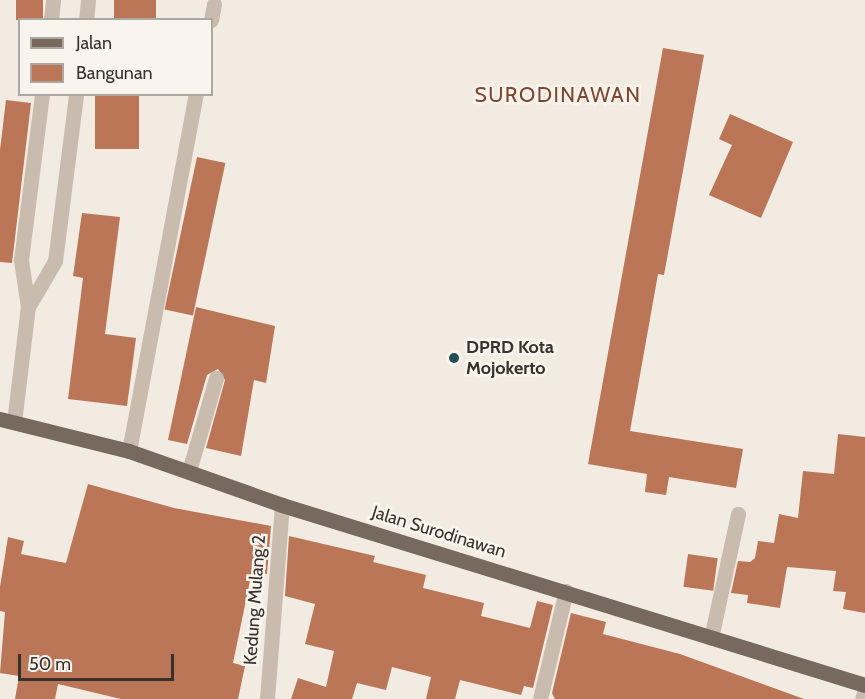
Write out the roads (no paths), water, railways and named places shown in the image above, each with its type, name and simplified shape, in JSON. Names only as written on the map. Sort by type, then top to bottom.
[{"type":"main road","name":"Jalan Surodinawan","points":[[7,420],[129,451],[282,505],[566,591],[865,686]]},
{"type":"street","points":[[51,18],[53,0]]},
{"type":"street","points":[[86,18],[88,0]]},
{"type":"street","points":[[7,420],[28,307],[21,260],[42,96]]},
{"type":"street","points":[[28,307],[55,261],[76,96]]},
{"type":"street","points":[[129,451],[196,96]]},
{"type":"street","points":[[189,471],[216,378]]},
{"type":"street","name":"Kedung Mulang 2","points":[[267,699],[282,505]]},
{"type":"street","points":[[711,638],[738,514]]},
{"type":"street","points":[[540,699],[566,591]]},
{"type":"street","points":[[862,699],[865,690]]},
{"type":"place","name":"DPRD Kota Mojokerto","points":[[454,358]]},
{"type":"district","name":"SURODINAWAN","points":[[558,95]]}]
